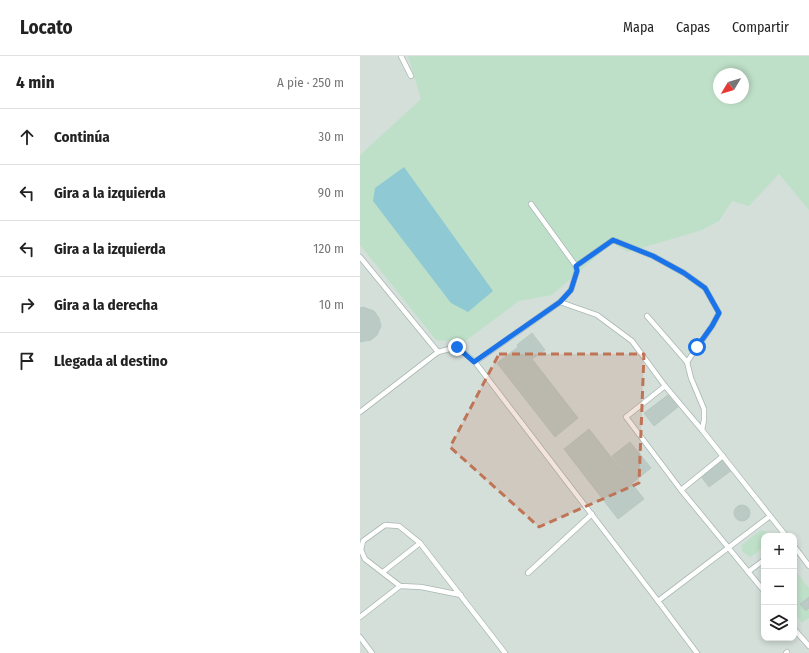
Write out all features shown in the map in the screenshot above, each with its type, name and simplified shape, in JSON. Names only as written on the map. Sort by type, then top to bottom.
[{"type":"lane","points":[[401,56],[411,76]]},
{"type":"lane","points":[[474,362],[560,302],[571,290],[577,271],[576,266],[531,204]]},
{"type":"lane","points":[[576,266],[613,240],[653,256],[684,273],[705,288],[719,313],[712,326],[687,362]]},
{"type":"lane","points":[[360,257],[438,352]]},
{"type":"lane","points":[[560,302],[597,315],[632,341],[665,386],[784,533]]},
{"type":"lane","points":[[647,316],[687,362],[691,378],[704,409],[702,430]]},
{"type":"lane","points":[[360,412],[438,352],[457,347],[474,362],[592,514],[697,653]]},
{"type":"lane","points":[[665,386],[626,418],[680,490],[761,587]]},
{"type":"lane","points":[[680,490],[722,456]]},
{"type":"lane","points":[[528,573],[592,514]]},
{"type":"lane","points":[[658,601],[770,516]]},
{"type":"lane","points":[[400,586],[365,559],[360,550],[363,541],[385,525],[399,526],[420,543],[506,653]]},
{"type":"lane","points":[[383,572],[420,543]]},
{"type":"lane","points":[[797,550],[809,566]]},
{"type":"lane","points":[[748,572],[761,562]]},
{"type":"lane","points":[[360,617],[400,586],[421,586],[461,595]]},
{"type":"lane","points":[[797,632],[809,646]]},
{"type":"lane","points":[[360,637],[372,653]]},
{"type":"highlighted area","points":[[499,354],[644,354],[639,483],[539,527],[450,447]]},
{"type":"shaded area","points":[[360,56],[719,56],[719,68],[713,68],[713,104],[748,104],[809,171],[809,653],[360,653]]},
{"type":"green space","points":[[408,56],[809,56],[809,210],[779,174],[749,206],[732,201],[719,221],[702,230],[628,252],[612,243],[552,295],[519,301],[464,342],[436,340],[360,245],[360,155],[421,99]]},
{"type":"green space","points":[[761,530],[769,533],[761,533],[761,549],[751,557],[742,551],[742,545]]},
{"type":"green space","points":[[797,573],[809,588],[809,618],[802,623],[797,616]]},
{"type":"water","points":[[404,167],[493,291],[468,312],[451,303],[373,201],[375,188]]},
{"type":"building","points":[[363,307],[374,311],[379,318],[381,326],[377,335],[371,340],[360,342],[360,308]]},
{"type":"building","points":[[532,333],[545,350],[532,359],[578,418],[555,437],[497,363],[518,347],[517,345]]},
{"type":"building","points":[[668,395],[678,407],[654,426],[644,413]]},
{"type":"building","points":[[589,429],[644,499],[618,519],[564,449]]},
{"type":"building","points":[[630,442],[651,468],[632,483],[612,456]]},
{"type":"building","points":[[723,458],[732,470],[709,487],[700,475]]},
{"type":"building","points":[[739,505],[745,505],[750,510],[748,519],[745,521],[739,521],[734,516],[734,510]]},
{"type":"building","points":[[809,597],[809,608],[806,611],[800,604]]},
{"type":"route","points":[[457,347],[474,362],[560,302],[571,290],[577,271],[576,266],[613,240],[653,256],[684,273],[705,288],[719,313],[697,347]]}]
